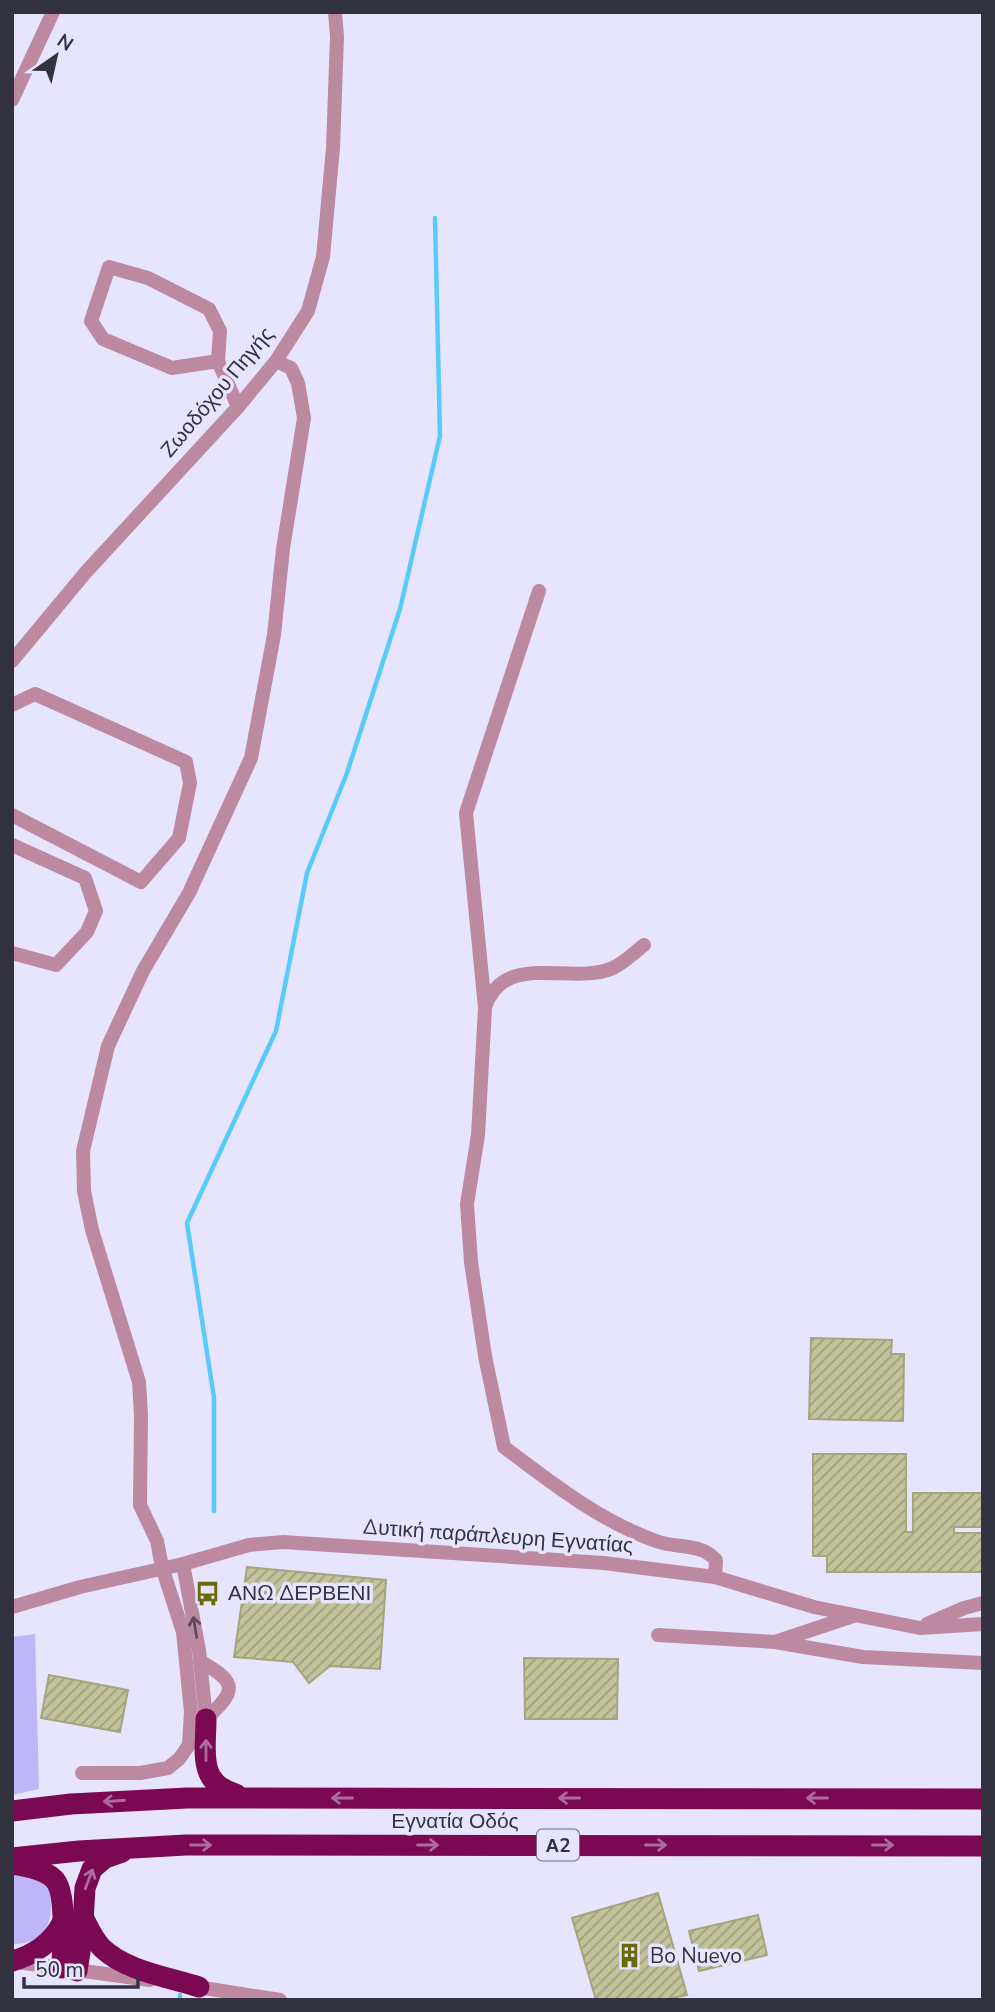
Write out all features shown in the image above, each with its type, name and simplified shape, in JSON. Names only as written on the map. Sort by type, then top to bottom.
[{"type":"highway","points":[[206,1719],[206,1764],[213,1783],[233,1794],[256,1798]]},
{"type":"highway","name":"Εγνατία Οδός","points":[[12,1811],[132,1800],[256,1798],[983,1799]]},
{"type":"highway","name":"Εγνατία Οδός","points":[[12,1861],[132,1847],[186,1845],[983,1846]]},
{"type":"highway","points":[[70,1969],[84,1919],[85,1888],[92,1869],[105,1858],[132,1847]]},
{"type":"highway","points":[[12,1861],[55,1880],[61,1895],[62,1923],[70,1969]]},
{"type":"highway","points":[[84,1919],[100,1946],[113,1956],[130,1965],[200,1987]]},
{"type":"highway","points":[[12,1961],[44,1947],[62,1923]]},
{"type":"street","points":[[12,100],[53,12]]},
{"type":"street","name":"Ζωοδόχου Πηγής","points":[[12,661],[86,572],[276,361],[308,311],[323,257],[333,149],[338,37],[335,12]]},
{"type":"street","points":[[218,360],[172,368],[103,339],[91,321],[109,267],[148,278],[209,309],[220,331],[218,360],[237,407]]},
{"type":"street","points":[[82,1773],[141,1773],[167,1768],[179,1759],[188,1745],[191,1712],[183,1632],[162,1567],[157,1541],[140,1505],[139,1382],[92,1230],[84,1191],[83,1151],[108,1046],[143,971],[189,893],[251,758],[274,635],[283,549],[304,418],[298,383],[290,368],[276,361]]},
{"type":"street","points":[[539,591],[466,813],[485,1008],[478,1135],[467,1204],[471,1262],[485,1356],[504,1447],[559,1489],[624,1527],[658,1542],[696,1547],[708,1552],[716,1560],[715,1577]]},
{"type":"street","points":[[12,705],[35,694],[117,729],[186,762],[190,783],[179,838],[141,882],[12,815]]},
{"type":"street","points":[[12,845],[85,878],[96,911],[87,932],[56,965],[12,953]]},
{"type":"street","points":[[485,1008],[489,996],[499,983],[510,977],[551,972],[584,973],[612,968],[644,945]]},
{"type":"street","name":"Δυτική παράπλευρη Εγνατίας","points":[[12,1608],[80,1587],[183,1564],[249,1545],[283,1542],[604,1563],[715,1577],[814,1607],[919,1628],[983,1624]]},
{"type":"street","points":[[183,1564],[200,1661],[206,1719]]},
{"type":"street","points":[[919,1628],[964,1608],[983,1603]]},
{"type":"street","points":[[775,1642],[855,1615]]},
{"type":"street","points":[[658,1635],[775,1642],[863,1657],[983,1663]]},
{"type":"street","points":[[200,1661],[225,1677],[229,1688],[226,1699],[206,1719]]},
{"type":"street","points":[[12,1961],[280,2000]]},
{"type":"shaded area","points":[[35,1634],[39,1789],[12,1795],[12,1637]]},
{"type":"shaded area","points":[[12,1872],[47,1883],[50,1894],[48,1925],[35,1939],[25,1943],[12,1944]]},
{"type":"building","points":[[811,1338],[892,1340],[891,1354],[904,1354],[903,1421],[809,1419]]},
{"type":"building","points":[[813,1454],[906,1454],[906,1532],[913,1532],[913,1493],[983,1493],[983,1527],[954,1527],[954,1533],[983,1533],[983,1572],[827,1572],[827,1556],[813,1556]]},
{"type":"building","points":[[247,1567],[386,1580],[380,1669],[330,1666],[309,1683],[293,1662],[234,1657]]},
{"type":"building","points":[[524,1658],[618,1659],[617,1719],[525,1719]]},
{"type":"building","points":[[49,1675],[128,1690],[120,1732],[41,1718]]},
{"type":"building","name":"Bo Nuevo","points":[[658,1893],[687,1995],[662,2000],[596,2000],[572,1918]]},
{"type":"building","points":[[758,1915],[767,1955],[699,1971],[689,1931]]},
{"type":"waterway","points":[[214,1511],[214,1398],[187,1223],[276,1031],[307,873],[347,773],[400,609],[440,436],[435,218]]},
{"type":"waterway","points":[[180,1995],[180,2000]]},
{"type":"place","name":"ΑΝΩ ΔΕΡΒΕΝΙ","points":[[208,1593]]},
{"type":"place","name":"Bo Nuevo","points":[[630,1956]]}]
